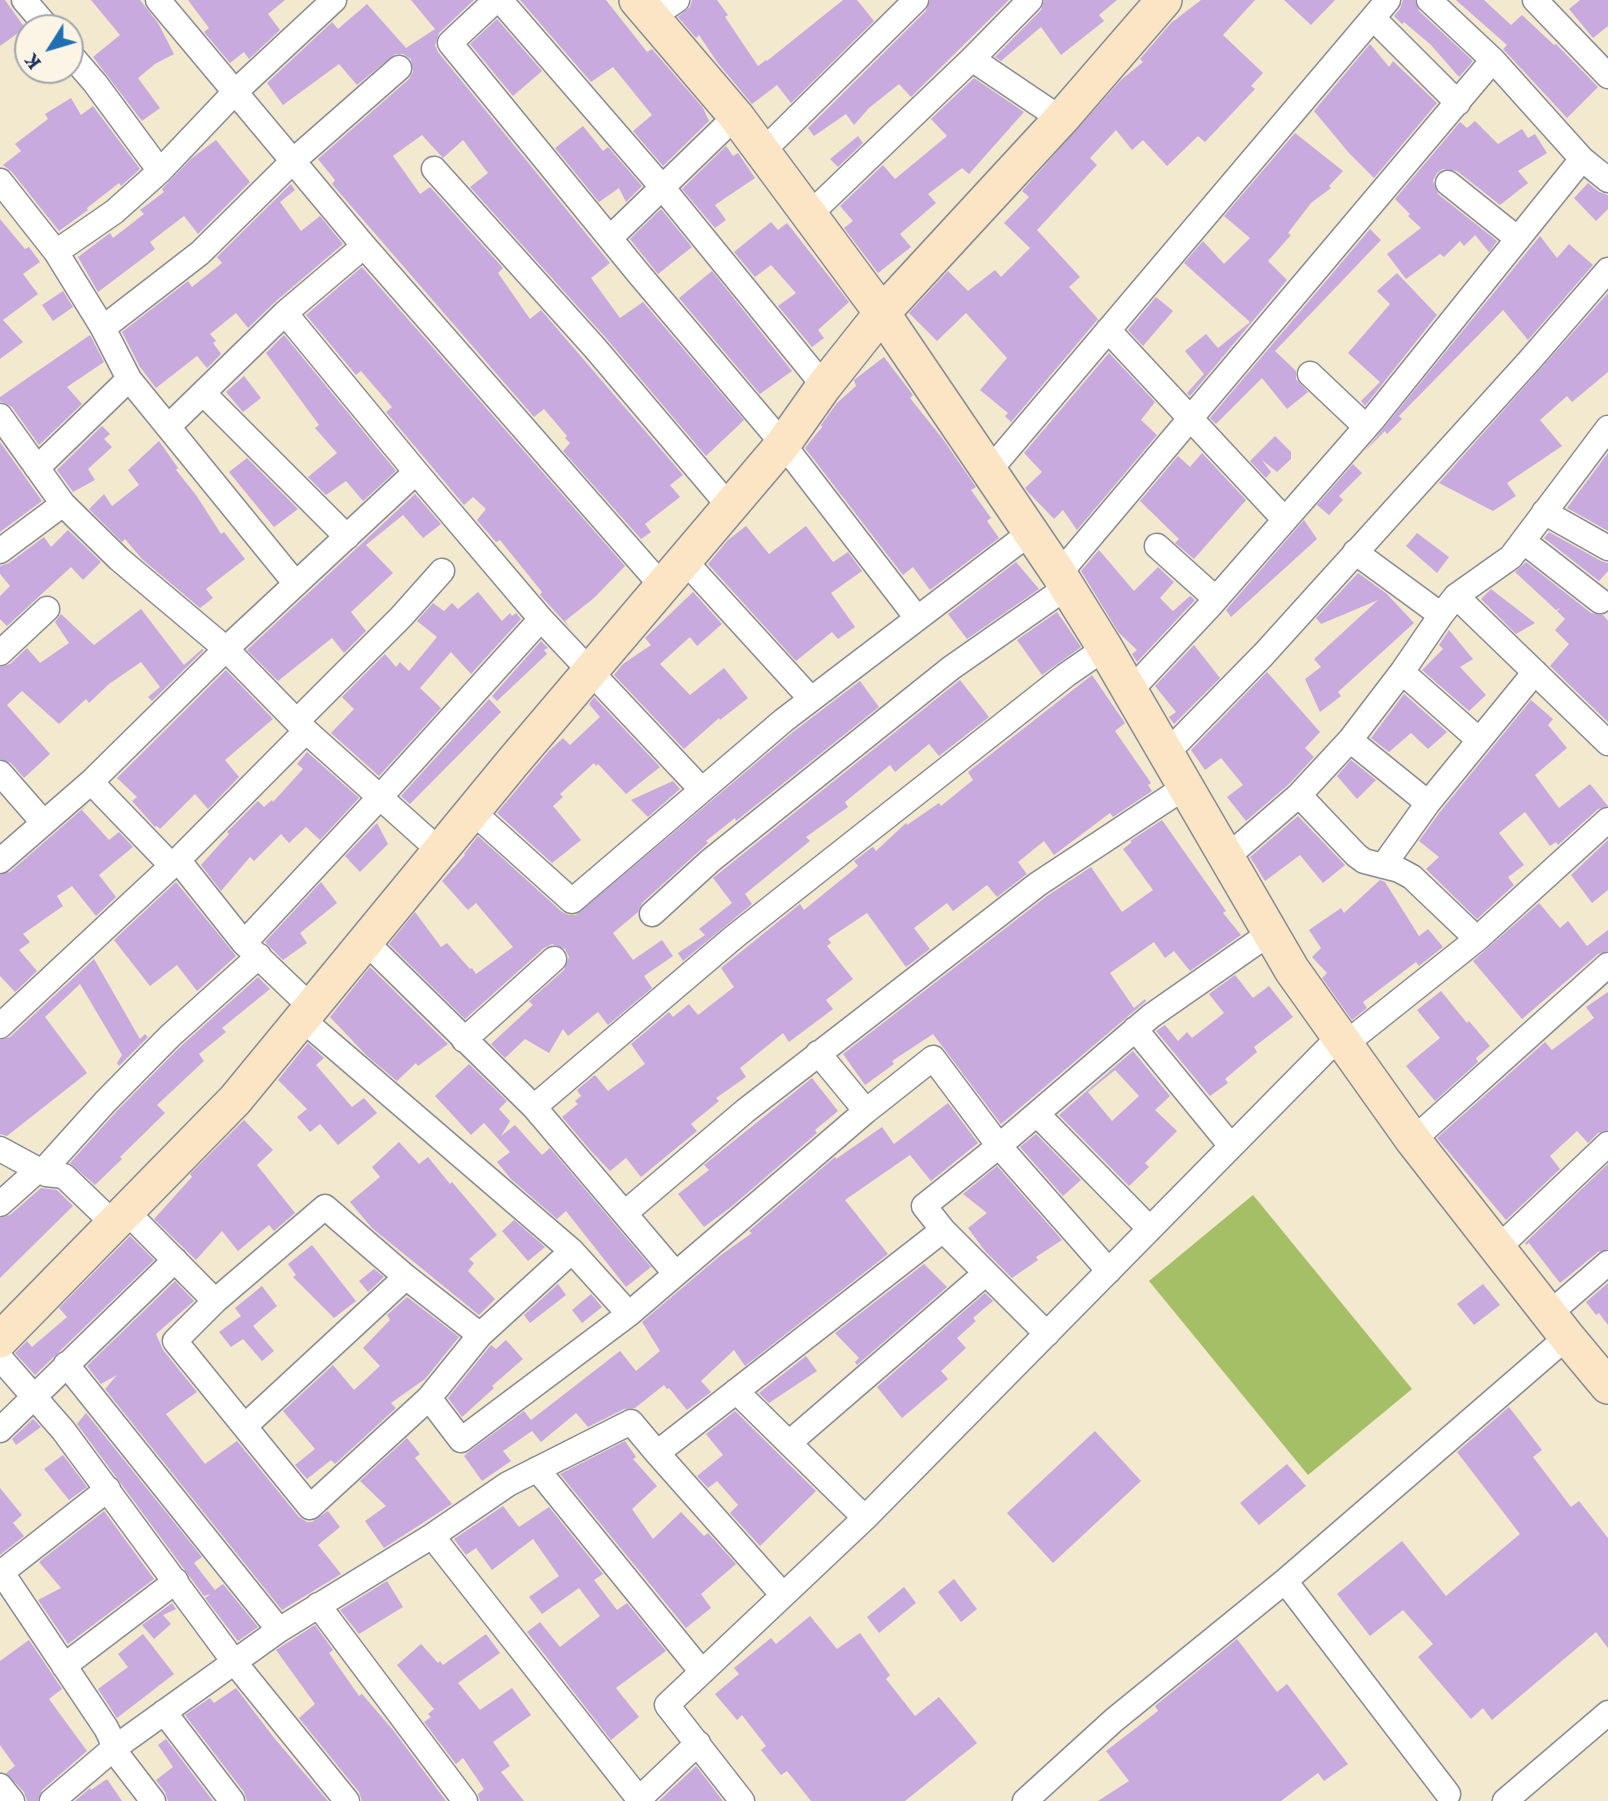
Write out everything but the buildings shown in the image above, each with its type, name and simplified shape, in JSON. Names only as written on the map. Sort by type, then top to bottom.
[{"type":"main road","points":[[0,1340],[235,1100],[472,811],[783,444],[824,386],[882,313],[1061,119],[1164,0]]},
{"type":"main road","points":[[655,6],[882,313],[1031,532],[1105,648],[1292,970],[1341,1041],[1497,1249],[1608,1386]]},
{"type":"street","points":[[24,0],[36,14]]},
{"type":"street","points":[[158,0],[364,246],[673,573],[811,699]]},
{"type":"street","points":[[56,252],[114,212],[160,171],[235,92],[334,0]]},
{"type":"street","points":[[824,386],[662,187],[498,0],[450,43],[783,444],[917,618]]},
{"type":"street","points":[[762,152],[916,0]]},
{"type":"street","points":[[809,215],[1030,0]]},
{"type":"street","points":[[1429,0],[1493,60],[1583,159],[1608,180]]},
{"type":"street","points":[[1535,0],[1608,76]]},
{"type":"street","points":[[989,471],[1381,9],[1458,103]]},
{"type":"street","points":[[972,59],[1061,119]]},
{"type":"street","points":[[652,914],[710,861],[1063,581],[1189,421],[1493,60]]},
{"type":"street","points":[[103,328],[200,253],[293,161],[400,68]]},
{"type":"street","points":[[84,70],[160,171]]},
{"type":"street","points":[[610,238],[736,116]]},
{"type":"street","points":[[1130,691],[1216,599],[1366,427],[1583,159]]},
{"type":"street","points":[[434,169],[594,348],[729,506]]},
{"type":"street","points":[[0,181],[56,252],[103,328],[129,379],[296,584]]},
{"type":"street","points":[[1448,183],[1518,239]]},
{"type":"street","points":[[168,427],[285,313],[364,246]]},
{"type":"street","points":[[1166,754],[1264,654],[1608,270]]},
{"type":"street","points":[[285,313],[541,619],[702,790]]},
{"type":"street","points":[[1108,330],[1189,421],[1284,520]]},
{"type":"street","points":[[1310,374],[1366,427]]},
{"type":"street","points":[[37,468],[129,379]]},
{"type":"street","points":[[203,393],[346,537]]},
{"type":"street","points":[[0,416],[63,504],[119,559],[226,649],[302,726],[440,851]]},
{"type":"street","points":[[1226,858],[1299,795],[1350,740],[1448,606],[1511,557],[1608,428]]},
{"type":"street","points":[[0,861],[91,782],[226,649],[416,472]]},
{"type":"street","points":[[0,551],[63,504]]},
{"type":"street","points":[[1544,512],[1608,548]]},
{"type":"street","points":[[472,811],[572,901],[811,699],[1031,532]]},
{"type":"street","points":[[1523,541],[1600,601]]},
{"type":"street","points":[[1157,546],[1216,599]]},
{"type":"street","points":[[1355,552],[1448,606],[1535,672],[1608,743]]},
{"type":"street","points":[[0,1026],[175,863],[443,571]]},
{"type":"street","points":[[0,653],[47,609]]},
{"type":"street","points":[[0,1204],[40,1171],[251,950],[381,796],[541,619]]},
{"type":"street","points":[[534,1107],[734,937],[1066,675],[1105,648]]},
{"type":"street","points":[[1402,672],[1479,740]]},
{"type":"street","points":[[1383,866],[1428,803],[1535,672]]},
{"type":"street","points":[[1350,740],[1428,803]]},
{"type":"street","points":[[0,773],[43,822]]},
{"type":"street","points":[[91,782],[175,863],[306,1013],[572,1251],[629,1314]]},
{"type":"street","points":[[625,1213],[745,1111],[1038,884],[1185,787]]},
{"type":"street","points":[[1299,795],[1356,855],[1364,861],[1412,877],[1477,939]]},
{"type":"street","points":[[742,1801],[667,1705],[865,1518],[1231,1146],[1341,1041],[1477,939],[1608,820]]},
{"type":"street","points":[[1048,1334],[943,1230],[924,1206],[999,1146],[1151,1016],[1270,933]]},
{"type":"street","points":[[365,941],[534,1107],[676,1273]]},
{"type":"street","points":[[464,1040],[554,959]]},
{"type":"street","points":[[1413,1140],[1608,965]]},
{"type":"street","points":[[1135,1029],[1231,1146]]},
{"type":"street","points":[[818,1053],[866,1111]]},
{"type":"street","points":[[429,1398],[461,1440],[629,1314],[866,1111],[933,1058],[999,1146],[1110,1271]]},
{"type":"street","points":[[1037,1114],[1150,1229]]},
{"type":"street","points":[[1497,1249],[1608,1144]]},
{"type":"street","points":[[0,1149],[40,1171],[64,1176],[175,1260],[215,1301]]},
{"type":"street","points":[[480,1335],[325,1207],[215,1301],[175,1341],[310,1507],[429,1398],[480,1335],[572,1251]]},
{"type":"street","points":[[657,1453],[943,1230]]},
{"type":"street","points":[[0,1430],[175,1260]]},
{"type":"street","points":[[1025,1801],[1114,1720],[1285,1581],[1558,1325],[1608,1263]]},
{"type":"street","points":[[789,1443],[986,1273]]},
{"type":"street","points":[[245,1426],[406,1276]]},
{"type":"street","points":[[0,1358],[108,1489],[234,1663],[347,1801]]},
{"type":"street","points":[[66,1364],[279,1630]]},
{"type":"street","points":[[736,1391],[865,1518]]},
{"type":"street","points":[[52,1801],[113,1749],[279,1630],[508,1485],[631,1422],[783,1595]]},
{"type":"street","points":[[537,1469],[702,1672]]},
{"type":"street","points":[[108,1489],[1,1571],[106,1728],[113,1749],[153,1801]]},
{"type":"street","points":[[432,1535],[638,1800],[698,1743]]},
{"type":"street","points":[[64,1666],[176,1581]]},
{"type":"street","points":[[1285,1581],[1448,1799]]},
{"type":"street","points":[[318,1605],[465,1801]]},
{"type":"street","points":[[164,1712],[232,1801]]},
{"type":"street","points":[[1505,1801],[1608,1713]]},
{"type":"street","points":[[0,1786],[12,1801]]},
{"type":"green space","points":[[1253,1195],[1412,1389],[1308,1475],[1149,1281]]}]
